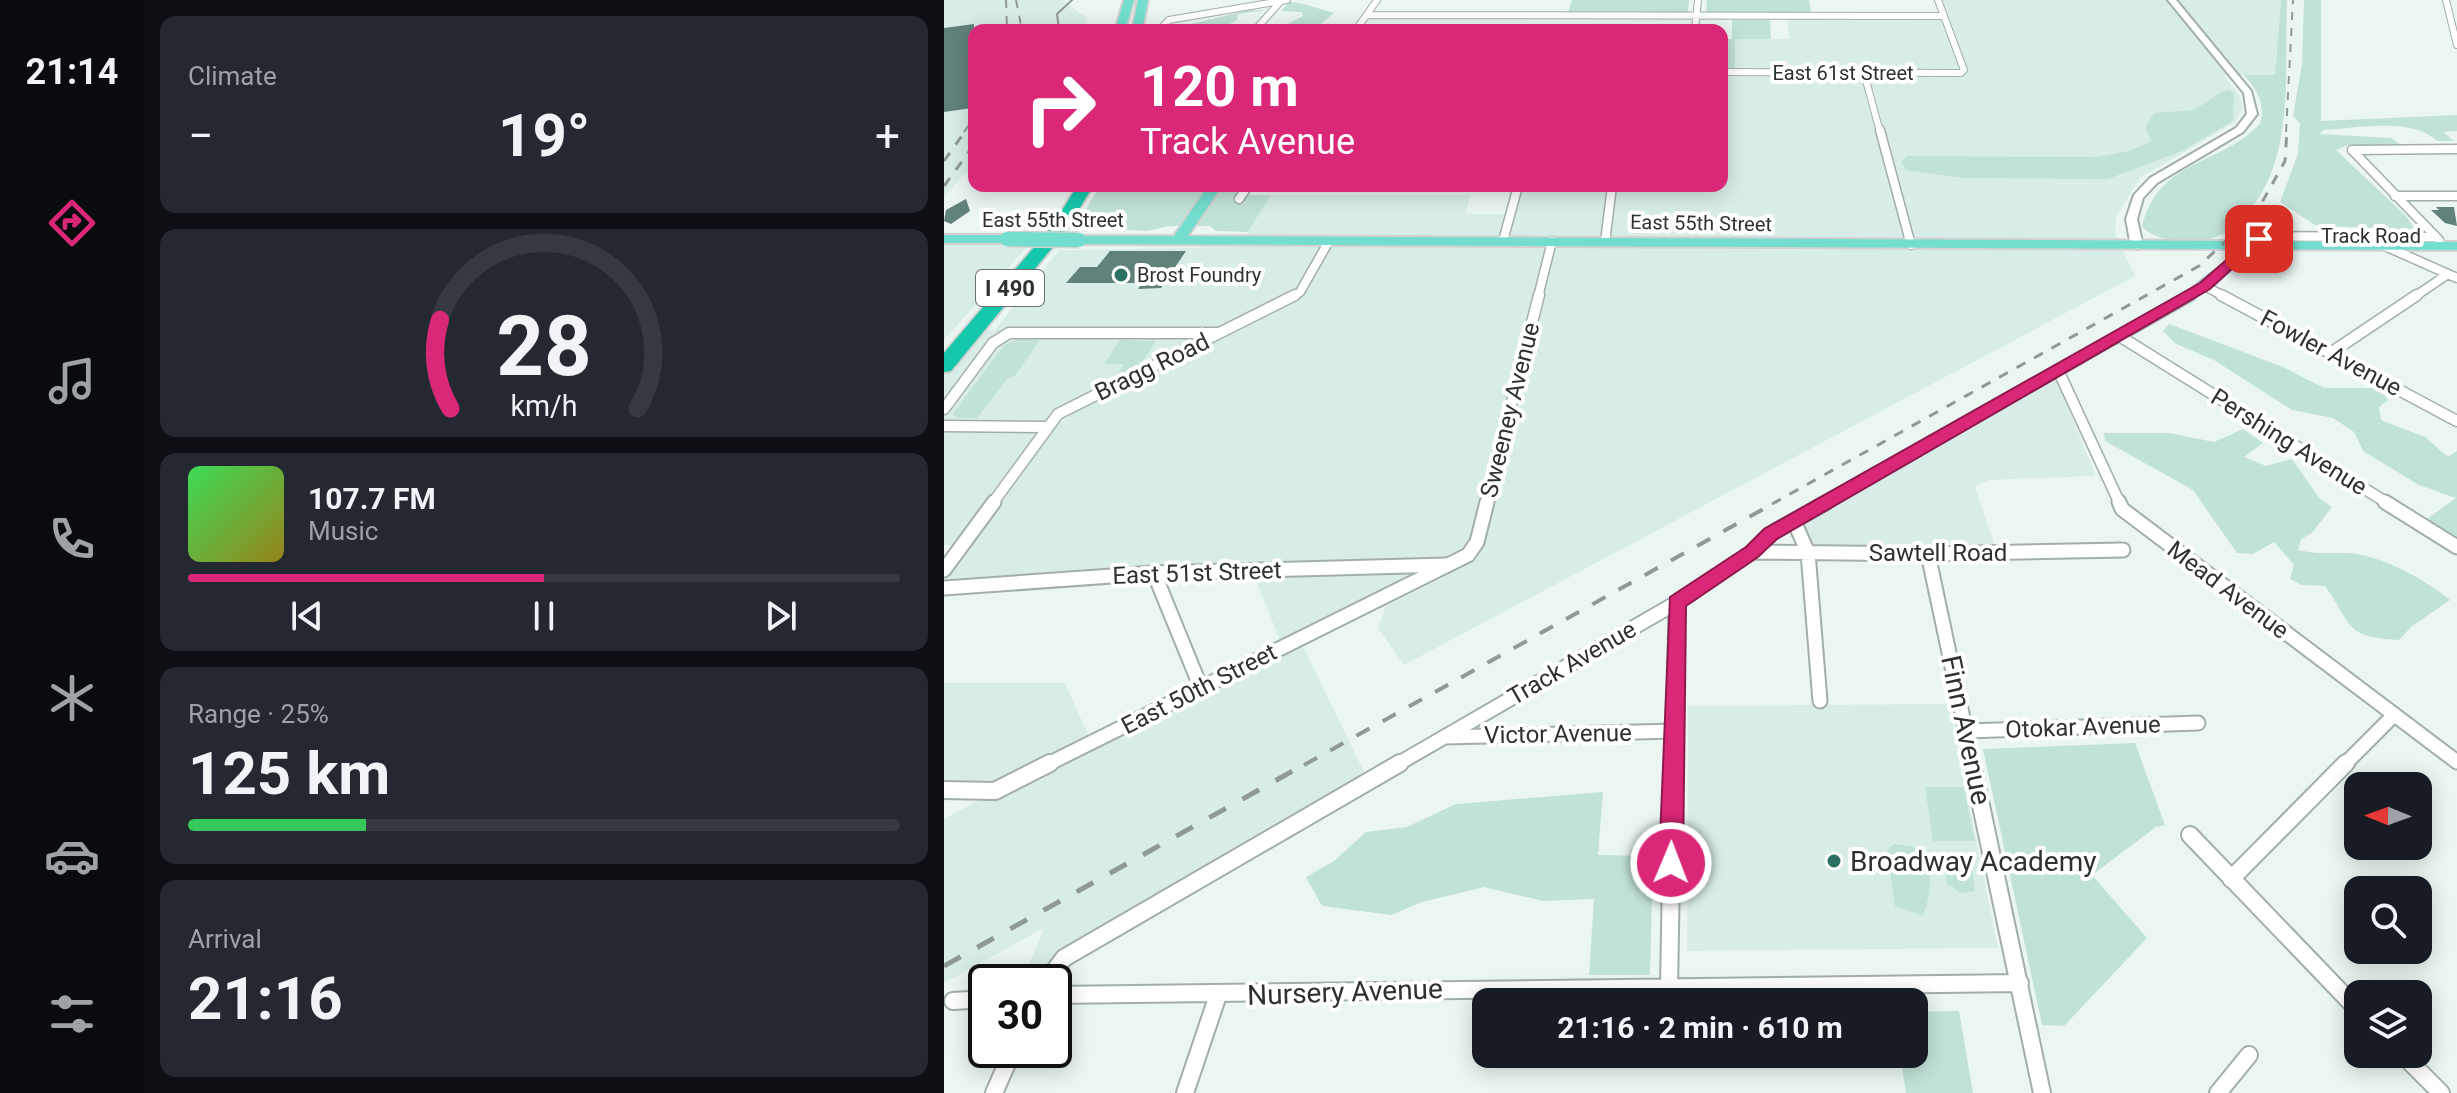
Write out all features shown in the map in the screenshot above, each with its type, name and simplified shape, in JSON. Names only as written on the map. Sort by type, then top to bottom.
[{"type":"highway","name":"I 490","points":[[944,340],[1034,239],[1064,192]]},
{"type":"highway","name":"I 490","points":[[944,366],[1048,242],[1081,192]]},
{"type":"main road","points":[[1122,24],[1129,0]]},
{"type":"main road","points":[[1138,24],[1143,0]]},
{"type":"main road","points":[[1178,240],[1211,192]]},
{"type":"main road","name":"East 55th Street","points":[[944,239],[2137,246],[2385,246],[2446,243]]},
{"type":"street","points":[[1164,24],[1166,21],[1287,0]]},
{"type":"street","points":[[1360,24],[1377,0]]},
{"type":"street","points":[[1695,24],[1698,0]]},
{"type":"street","points":[[1367,15],[1944,16],[1938,0]]},
{"type":"street","points":[[2137,246],[2131,231],[2133,220],[2148,186],[2176,164],[2240,130],[2252,114],[2248,93],[2172,0]]},
{"type":"street","points":[[2446,0],[2453,13],[2457,45]]},
{"type":"street","points":[[1260,24],[1281,1]]},
{"type":"street","name":"East 61st Street","points":[[1728,72],[1958,74],[1964,70],[1944,16]]},
{"type":"street","points":[[1864,73],[1911,245]]},
{"type":"street","points":[[2446,243],[2395,196],[2352,150],[2457,149]]},
{"type":"street","points":[[1239,199],[1244,192]]},
{"type":"street","points":[[1503,241],[1516,192]]},
{"type":"street","points":[[1605,242],[1611,192]]},
{"type":"street","points":[[2395,196],[2457,196]]},
{"type":"street","name":"Track Road","points":[[2259,239],[2446,243]]},
{"type":"street","name":"Track Avenue","points":[[1060,964],[1064,958],[1676,603],[1752,552],[1770,534],[2121,337],[2205,286],[2259,239]]},
{"type":"street","name":"Bragg Road","points":[[944,570],[1058,414],[1222,333],[1304,288],[1329,241]]},
{"type":"street","name":"Sweeney Avenue","points":[[1450,565],[1468,555],[1477,542],[1552,241]]},
{"type":"street","points":[[2385,246],[2452,276]]},
{"type":"street","points":[[2332,352],[2452,276]]},
{"type":"street","name":"Fowler Avenue","points":[[2205,286],[2457,421]]},
{"type":"street","points":[[944,409],[993,343],[1002,336],[1018,332],[1222,333]]},
{"type":"street","name":"Pershing Avenue","points":[[2121,337],[2457,547]]},
{"type":"street","name":"Mead Avenue","points":[[2058,370],[2122,509],[2457,762]]},
{"type":"street","points":[[944,426],[1046,427]]},
{"type":"street","points":[[1794,521],[1808,553],[1820,701]]},
{"type":"street","name":"Sawtell Road","points":[[1752,552],[1928,554],[2123,550]]},
{"type":"street","name":"Finn Avenue","points":[[1928,554],[2042,1093]]},
{"type":"street","name":"East 51st Street","points":[[944,588],[1154,573],[1450,565]]},
{"type":"street","name":"East 50th Street","points":[[944,790],[995,791],[1450,565]]},
{"type":"street","points":[[1154,573],[1201,688]]},
{"type":"street","points":[[1669,988],[1676,603]]},
{"type":"street","points":[[2231,879],[2394,715]]},
{"type":"street","name":"Otokar Avenue","points":[[1967,731],[2198,723]]},
{"type":"street","name":"Victor Avenue","points":[[1442,737],[1674,731]]},
{"type":"street","points":[[2190,835],[2344,996]]},
{"type":"street","name":"Nursery Avenue","points":[[1669,988],[2020,983]]},
{"type":"street","name":"Nursery Avenue","points":[[1072,995],[1218,995],[1472,988]]},
{"type":"street","points":[[1185,1093],[1218,995]]},
{"type":"street","points":[[953,1001],[968,1000]]},
{"type":"street","points":[[2218,1093],[2249,1055]]},
{"type":"street","points":[[994,1093],[1005,1068]]},
{"type":"street","points":[[2416,1068],[2441,1093]]},
{"type":"shaded area","points":[[944,0],[1063,0],[1087,19],[1086,24],[968,24],[968,173],[944,197]]},
{"type":"shaded area","points":[[1941,0],[2281,0],[2275,76],[2224,75],[2240,96],[2243,109],[2235,122],[2140,178],[2116,217],[2115,233],[2135,276],[1404,665],[1378,628],[1386,606],[1448,575],[1446,567],[1300,640],[1368,780],[1050,964],[1029,964],[1044,928],[979,964],[968,964],[968,970],[944,983],[944,819],[994,792],[944,790],[944,683],[1065,683],[1092,743],[1283,648],[1252,570],[1446,559],[1234,564],[944,582],[1056,426],[1074,412],[1234,330],[1058,414],[962,545],[944,545],[944,366],[974,330],[995,330],[1059,250],[1239,247],[1271,195],[1470,195],[1465,214],[1516,214],[1522,192],[1728,192],[1728,39],[1789,39],[1787,17],[1948,18]]},
{"type":"shaded area","points":[[1034,239],[945,339],[944,339],[944,241]]},
{"type":"shaded area","points":[[2058,370],[2062,381],[2058,383],[2096,476],[1990,480],[1975,486],[1997,553],[1808,553],[1794,521]]},
{"type":"shaded area","name":"Broadway Academy","points":[[1949,704],[1998,948],[1687,951],[1688,706]]},
{"type":"green space","points":[[1572,0],[1689,0],[1688,13],[1568,12]]},
{"type":"green space","points":[[1707,0],[1809,0],[1811,12],[1706,12]]},
{"type":"green space","points":[[2281,0],[2287,0],[2284,115],[2272,171],[2260,196],[2237,223],[2213,238],[2176,240],[2148,232],[2142,227],[2150,205],[2162,188],[2192,166],[2244,138],[2260,124],[2262,110],[2259,98],[2244,75],[2275,75]]},
{"type":"green space","points":[[2304,0],[2321,0],[2321,121],[2457,115],[2457,131],[2443,132],[2454,141],[2437,141],[2427,134],[2399,126],[2324,130],[2319,134],[2391,138],[2402,146],[2348,145],[2336,150],[2407,217],[2416,231],[2315,225],[2280,202],[2298,154],[2300,123],[2293,116],[2302,64]]},
{"type":"green space","points":[[1289,2],[1334,13],[1321,24],[1288,24],[1303,16],[1302,12],[1281,11]]},
{"type":"green space","points":[[1250,10],[1267,10],[1238,14],[1237,20],[1229,24],[1191,24]]},
{"type":"green space","points":[[1732,20],[1770,20],[1771,39],[1735,39],[1735,69],[1728,70],[1728,39],[1732,39]]},
{"type":"green space","points":[[2229,90],[2234,93],[2233,121],[2182,151],[2108,179],[1963,178],[1906,170],[1901,162],[1907,156],[2096,157],[2130,151],[2152,141],[2145,128],[2154,113],[2194,110]]},
{"type":"green space","points":[[1096,192],[1245,192],[1243,195],[1271,195],[1248,232],[1216,231],[1210,226],[1169,226],[1148,231],[1074,228]]},
{"type":"green space","points":[[2169,324],[2283,367],[2324,388],[2372,388],[2382,392],[2388,400],[2379,407],[2381,420],[2425,437],[2448,457],[2457,451],[2457,538],[2427,519],[2456,498],[2419,485],[2363,451],[2354,432],[2333,418],[2292,410],[2214,360],[2176,344],[2163,331]]},
{"type":"green space","points":[[1020,339],[1040,340],[1014,377],[1008,378],[977,418],[958,418],[953,414],[1004,345]]},
{"type":"green space","points":[[1120,340],[1156,341],[1141,364],[1116,377],[1124,364],[1104,364]]},
{"type":"green space","points":[[2243,429],[2263,443],[2244,457],[2266,466],[2292,459],[2320,499],[2332,507],[2312,533],[2301,539],[2298,550],[2370,557],[2414,576],[2450,600],[2412,626],[2399,640],[2358,632],[2325,586],[2302,585],[2290,579],[2294,565],[2274,542],[2253,554],[2237,553],[2193,490],[2105,441],[2104,433],[2169,433],[2214,442]]},
{"type":"green space","points":[[2135,743],[2165,825],[2156,827],[2092,875],[2147,938],[2064,1026],[2042,1025],[1983,749]]},
{"type":"green space","points":[[1925,787],[1964,787],[1975,841],[1933,841]]},
{"type":"green space","points":[[1603,792],[1598,855],[1653,856],[1650,975],[1589,975],[1594,899],[1543,901],[1484,887],[1422,902],[1391,915],[1322,906],[1306,877],[1334,861],[1366,832],[1407,827],[1456,804]]},
{"type":"green space","points":[[1894,844],[1914,847],[1926,863],[1930,888],[1923,916],[1895,906],[1887,850]]},
{"type":"green space","points":[[1960,860],[1972,869],[1975,891],[1961,893],[1947,884],[1945,864]]},
{"type":"green space","points":[[1959,1011],[1973,1093],[1906,1093],[1902,1068],[1928,1068],[1928,1012]]},
{"type":"building","points":[[968,25],[968,109],[944,112],[944,28]]},
{"type":"building","points":[[966,199],[970,211],[951,224],[944,221],[946,210]]},
{"type":"building","points":[[2436,207],[2454,207],[2457,226],[2445,223],[2431,210],[2439,210]]},
{"type":"building","name":"Brost Foundry","points":[[1110,251],[1186,251],[1161,288],[1138,289],[1142,283],[1066,283],[1080,267],[1097,267]]},
{"type":"tram line","points":[[1058,24],[1057,14],[1072,0]]},
{"type":"railway","points":[[1006,0],[1007,24]]},
{"type":"railway","points":[[1016,0],[1021,24]]},
{"type":"railway","points":[[2286,132],[2293,0]]},
{"type":"railway","points":[[964,132],[968,126]]},
{"type":"railway","points":[[944,161],[966,130]]},
{"type":"railway","points":[[1772,504],[2199,266],[2256,213],[2285,161],[2287,130]]},
{"type":"railway","points":[[944,186],[968,153]]},
{"type":"railway","points":[[1304,765],[1776,502]]},
{"type":"railway","points":[[944,966],[1307,763]]},
{"type":"place","name":"Brost Foundry","points":[[1121,275]]},
{"type":"place","name":"Broadway Academy","points":[[1834,861]]},
{"type":"route","points":[[1671,863],[1676,603],[1752,552],[1770,534],[2121,337],[2205,286],[2259,239]]}]
